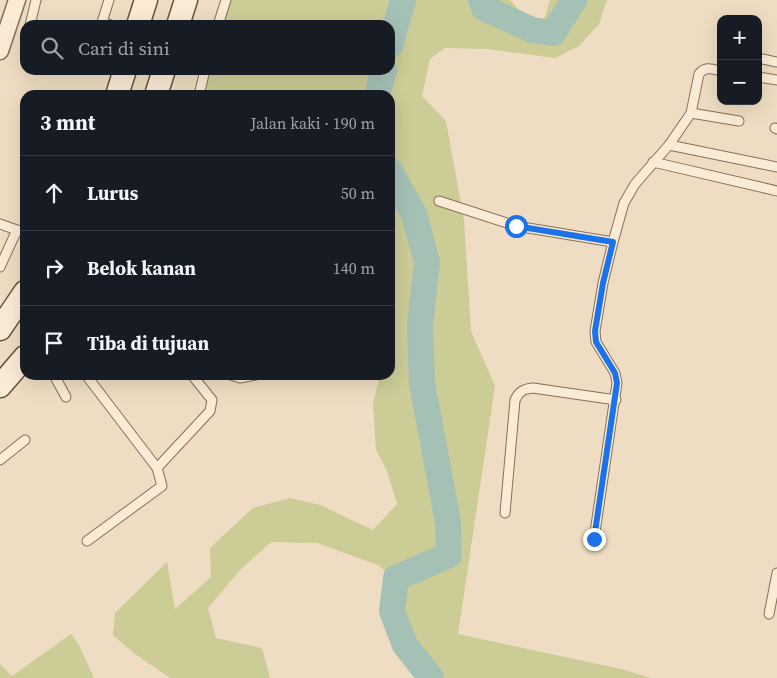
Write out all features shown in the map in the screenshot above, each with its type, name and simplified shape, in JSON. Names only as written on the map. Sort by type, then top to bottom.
[{"type":"main road","points":[[140,20],[146,0]]},
{"type":"main road","points":[[180,20],[186,0]]},
{"type":"main road","points":[[119,90],[123,75]]},
{"type":"main road","points":[[158,90],[162,75]]},
{"type":"main road","points":[[0,329],[20,299]]},
{"type":"main road","points":[[0,386],[20,363]]},
{"type":"street","points":[[0,51],[17,0]]},
{"type":"lane","points":[[31,20],[36,0]]},
{"type":"lane","points":[[106,20],[110,0]]},
{"type":"lane","points":[[220,20],[226,0]]},
{"type":"lane","points":[[762,59],[777,62]]},
{"type":"lane","points":[[594,539],[616,400],[617,383],[615,373],[596,342],[595,331],[603,283],[613,242],[624,203],[635,184],[669,145],[691,112],[699,74],[707,68],[717,70]]},
{"type":"lane","points":[[200,90],[205,75]]},
{"type":"lane","points":[[762,78],[777,80]]},
{"type":"lane","points":[[691,112],[739,121]]},
{"type":"lane","points":[[669,145],[777,167]]},
{"type":"lane","points":[[653,162],[777,191]]},
{"type":"lane","points":[[439,202],[516,226],[613,242]]},
{"type":"lane","points":[[0,224],[20,231]]},
{"type":"lane","points":[[0,267],[3,258],[20,232]]},
{"type":"lane","points":[[57,380],[66,397]]},
{"type":"lane","points":[[87,541],[162,486],[157,468],[90,380]]},
{"type":"lane","points":[[157,468],[210,411],[212,400],[196,380]]},
{"type":"lane","points":[[504,512],[515,400],[518,394],[524,389],[533,388],[616,400]]},
{"type":"lane","points":[[0,460],[25,440]]},
{"type":"lane","points":[[769,614],[777,573]]},
{"type":"green space","points":[[231,0],[510,0],[527,20],[544,20],[550,0],[607,0],[599,24],[579,46],[555,58],[488,49],[445,48],[430,59],[422,96],[446,121],[464,220],[471,331],[495,386],[458,634],[621,669],[651,678],[417,678],[392,643],[394,604],[402,585],[378,565],[317,543],[271,542],[240,570],[208,608],[216,638],[262,648],[270,678],[170,678],[135,654],[113,635],[115,613],[167,562],[175,609],[211,577],[210,548],[253,508],[290,498],[320,505],[373,530],[397,504],[387,471],[376,450],[373,404],[379,380],[395,380],[395,90],[205,90],[210,75],[395,75],[395,20],[225,20]]},
{"type":"green space","points":[[71,634],[78,643],[94,678],[0,678],[0,664],[12,676]]},
{"type":"waterway","points":[[395,28],[403,0]]},
{"type":"waterway","points":[[481,0],[484,8],[532,30],[553,33],[574,0]]},
{"type":"waterway","points":[[378,90],[383,75]]},
{"type":"waterway","points":[[395,180],[414,214],[427,262],[420,325],[422,383],[448,522],[449,555],[396,578],[392,611],[405,645],[431,678]]},
{"type":"route","points":[[516,226],[613,242],[603,283],[595,331],[596,342],[615,373],[617,383],[616,400],[594,539]]}]
